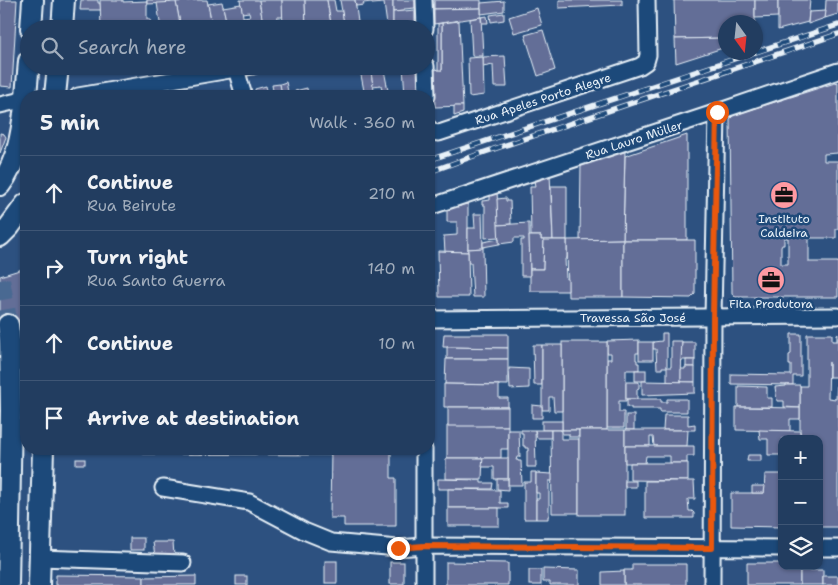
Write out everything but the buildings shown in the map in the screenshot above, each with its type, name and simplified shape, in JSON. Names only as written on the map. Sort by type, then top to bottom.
[{"type":"main road","points":[[32,20],[33,0]]},
{"type":"main road","points":[[63,20],[64,0]]},
{"type":"main road","points":[[27,90],[28,75]]},
{"type":"main road","points":[[56,90],[57,75]]},
{"type":"main road","points":[[0,200],[4,194],[4,180],[13,164],[20,140]]},
{"type":"main road","points":[[0,236],[20,212]]},
{"type":"main road","points":[[6,337],[18,412],[4,551],[8,585]]},
{"type":"main road","points":[[39,585],[43,455]]},
{"type":"street","points":[[424,0],[425,20]]},
{"type":"street","name":"Rua Apeles Porto Alegre","points":[[435,130],[640,66],[646,62],[648,55],[647,0]]},
{"type":"street","name":"Rua Lauro Müller","points":[[435,206],[838,71]]},
{"type":"street","points":[[113,90],[201,75]]},
{"type":"street","points":[[238,75],[242,90]]},
{"type":"street","points":[[426,75],[427,90]]},
{"type":"street","points":[[0,105],[20,100]]},
{"type":"street","points":[[712,585],[713,318],[717,112]]},
{"type":"street","name":"Travessa São José","points":[[435,319],[838,316]]},
{"type":"street","points":[[424,455],[424,585]]},
{"type":"street","points":[[163,488],[249,502],[304,531],[331,542],[398,548],[424,546],[778,548]]},
{"type":"street","points":[[823,548],[838,548]]},
{"type":"street","points":[[40,558],[183,563]]},
{"type":"tunnel","points":[[0,280],[8,325]]},
{"type":"railway","points":[[763,50],[838,25]]},
{"type":"railway","points":[[435,170],[838,34]]},
{"type":"railway","points":[[435,158],[731,60]]},
{"type":"place","name":"Instituto Caldeira","points":[[784,195]]},
{"type":"place","name":"Fita Produtora","points":[[771,280]]},
{"type":"route","points":[[398,548],[424,546],[712,548],[713,318],[717,112]]}]
